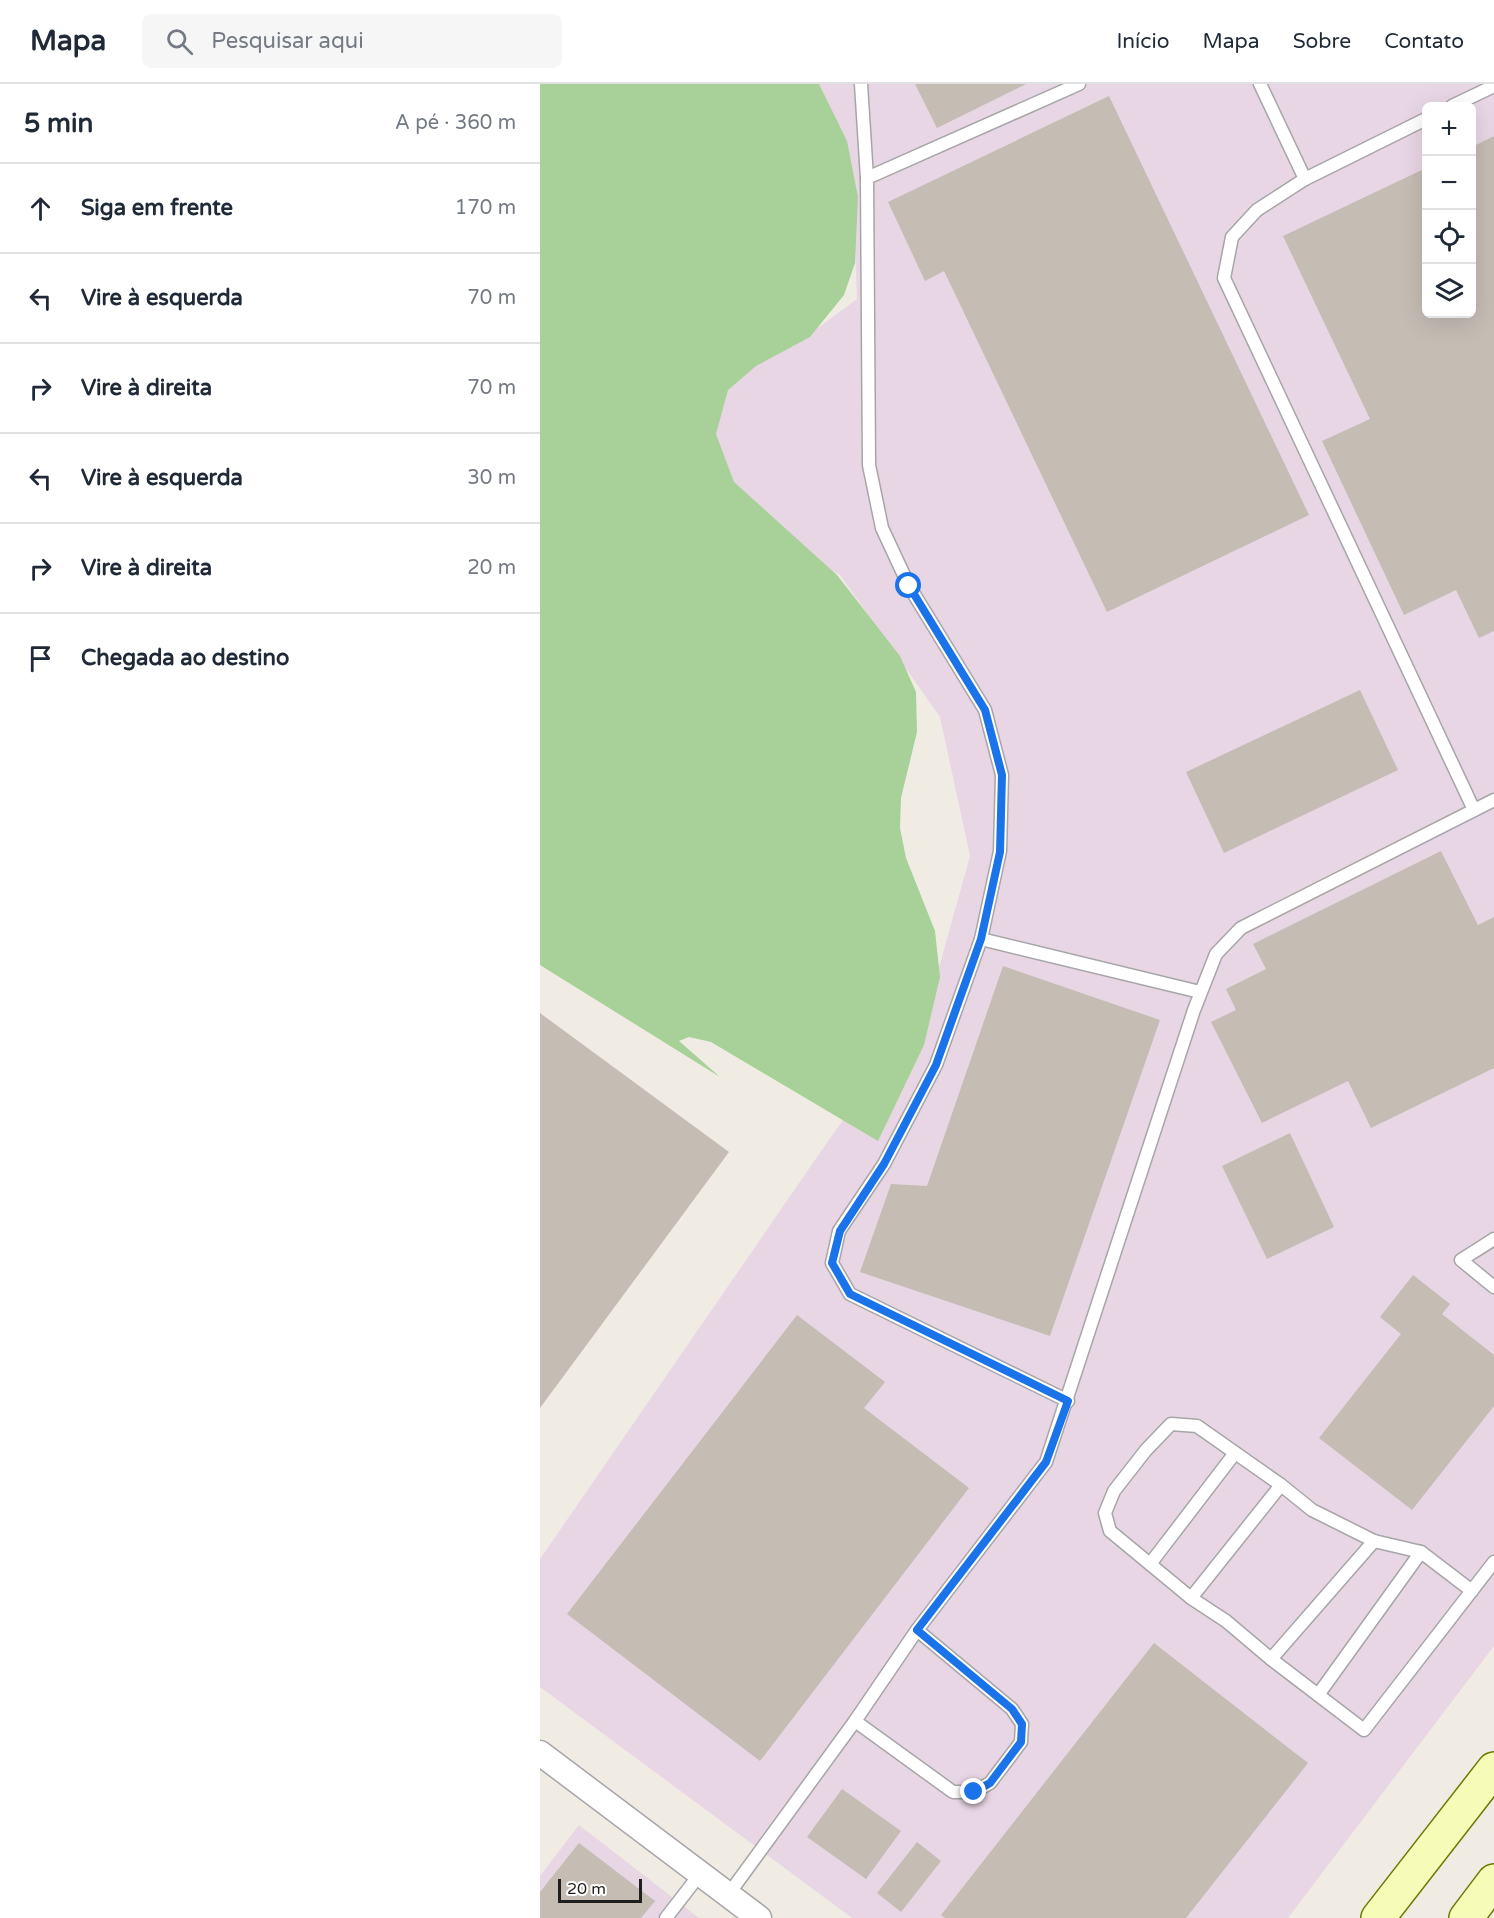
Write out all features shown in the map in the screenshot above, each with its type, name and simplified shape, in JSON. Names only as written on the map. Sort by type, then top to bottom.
[{"type":"main road","points":[[1378,1918],[1494,1769]]},
{"type":"main road","points":[[1466,1918],[1494,1881]]},
{"type":"street","points":[[540,1753],[759,1918]]},
{"type":"lane","points":[[861,84],[867,178],[869,465],[882,528],[909,586],[985,710],[1002,775],[1000,852],[981,939],[936,1065],[884,1164],[840,1231],[832,1263],[850,1294],[1068,1401]]},
{"type":"lane","points":[[867,178],[1078,84]]},
{"type":"lane","points":[[1260,84],[1305,179]]},
{"type":"lane","points":[[1460,102],[1494,86]]},
{"type":"lane","points":[[1422,121],[1305,179],[1257,210],[1232,237],[1224,278],[1474,810]]},
{"type":"lane","points":[[728,1895],[855,1721],[917,1630],[1046,1462],[1068,1401],[1200,992],[1215,954],[1241,928],[1494,800]]},
{"type":"lane","points":[[981,939],[1200,992]]},
{"type":"lane","points":[[1494,1239],[1461,1260],[1494,1287]]},
{"type":"lane","points":[[1472,1591],[1421,1552],[1374,1541],[1312,1510],[1281,1485],[1197,1426],[1171,1424],[1146,1449],[1114,1491],[1105,1513],[1110,1531],[1191,1598],[1226,1621],[1271,1659],[1364,1730],[1472,1591],[1494,1562]]},
{"type":"lane","points":[[1150,1564],[1235,1453]]},
{"type":"lane","points":[[1191,1598],[1281,1485]]},
{"type":"lane","points":[[1271,1659],[1374,1541]]},
{"type":"lane","points":[[1318,1695],[1421,1552]]},
{"type":"lane","points":[[855,1721],[953,1792],[974,1792],[990,1783],[1021,1742],[1022,1724],[1012,1709],[917,1630]]},
{"type":"lane","points":[[666,1918],[700,1874]]},
{"type":"shaded area","points":[[811,84],[1494,84],[1494,1646],[1288,1918],[852,1918],[540,1687],[540,1559],[826,1144],[931,996],[970,856],[940,717],[840,575],[721,513],[711,369],[743,339],[792,347],[857,299],[852,170]]},
{"type":"shaded area","points":[[579,1825],[699,1918],[540,1918],[540,1876]]},
{"type":"green space","points":[[540,84],[819,84],[847,141],[858,197],[855,263],[844,295],[810,337],[756,366],[728,390],[716,434],[734,482],[837,575],[900,656],[916,692],[917,732],[901,798],[900,828],[906,858],[935,931],[940,977],[924,1045],[878,1141],[711,1042],[689,1037],[679,1041],[720,1077],[540,965]]},
{"type":"building","points":[[915,84],[1026,84],[937,128]]},
{"type":"building","points":[[1109,96],[1309,515],[1107,612],[944,271],[925,281],[888,202]]},
{"type":"building","points":[[1494,136],[1494,631],[1479,638],[1456,590],[1404,615],[1322,441],[1370,419],[1283,236],[1422,170],[1422,318],[1476,318],[1476,145]]},
{"type":"building","points":[[1360,690],[1398,770],[1224,853],[1186,772]]},
{"type":"building","points":[[1441,851],[1478,925],[1494,917],[1494,1068],[1371,1128],[1348,1081],[1262,1123],[1211,1022],[1236,1010],[1226,989],[1266,969],[1253,944]]},
{"type":"building","points":[[1003,966],[1160,1020],[1050,1336],[860,1272],[891,1184],[927,1186]]},
{"type":"building","points":[[540,1013],[729,1152],[540,1408]]},
{"type":"building","points":[[1290,1133],[1334,1227],[1267,1259],[1222,1166]]},
{"type":"building","points":[[1413,1275],[1450,1304],[1442,1314],[1494,1355],[1494,1406],[1412,1510],[1319,1438],[1401,1334],[1380,1317]]},
{"type":"building","points":[[797,1315],[885,1382],[864,1408],[969,1488],[760,1761],[567,1614]]},
{"type":"building","points":[[1154,1643],[1308,1763],[1186,1918],[945,1918],[941,1915]]},
{"type":"building","points":[[842,1789],[901,1831],[866,1879],[807,1837]]},
{"type":"building","points":[[917,1842],[941,1861],[901,1912],[877,1893]]},
{"type":"building","points":[[579,1843],[655,1901],[641,1918],[540,1918],[540,1892]]},
{"type":"route","points":[[909,586],[985,710],[1002,775],[1000,852],[981,939],[936,1065],[884,1164],[840,1231],[832,1263],[850,1294],[1068,1401],[1046,1462],[917,1630],[1012,1709],[1022,1724],[1021,1742],[990,1783],[974,1792]]}]
